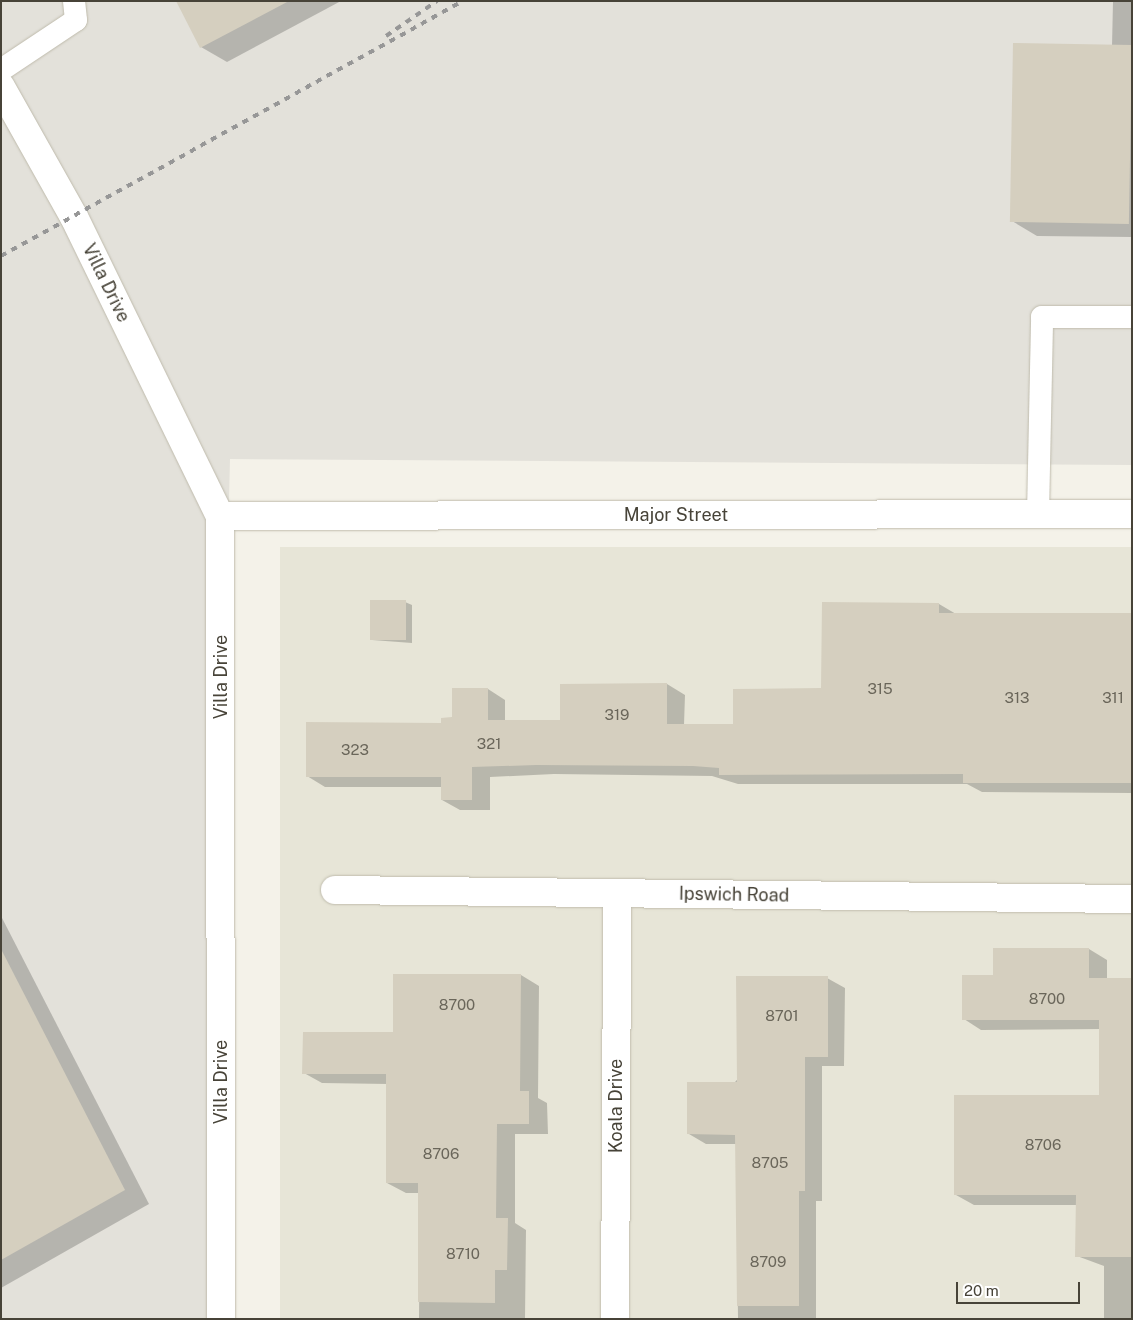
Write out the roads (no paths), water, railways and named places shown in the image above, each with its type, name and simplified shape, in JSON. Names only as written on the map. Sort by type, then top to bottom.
[{"type":"street","name":"Villa Drive","points":[[1,88],[74,217],[220,516],[221,1319]]},
{"type":"street","name":"Major Street","points":[[220,516],[1132,514]]},
{"type":"street","name":"Ipswich Road","points":[[335,890],[1132,899]]},
{"type":"street","name":"Koala Drive","points":[[615,1319],[617,893]]},
{"type":"lane","points":[[1,70],[76,20],[74,1]]},
{"type":"lane","points":[[1038,514],[1042,317],[1132,317]]},
{"type":"railway","points":[[386,36],[437,1]]},
{"type":"railway","points":[[1,256],[463,1]]}]
